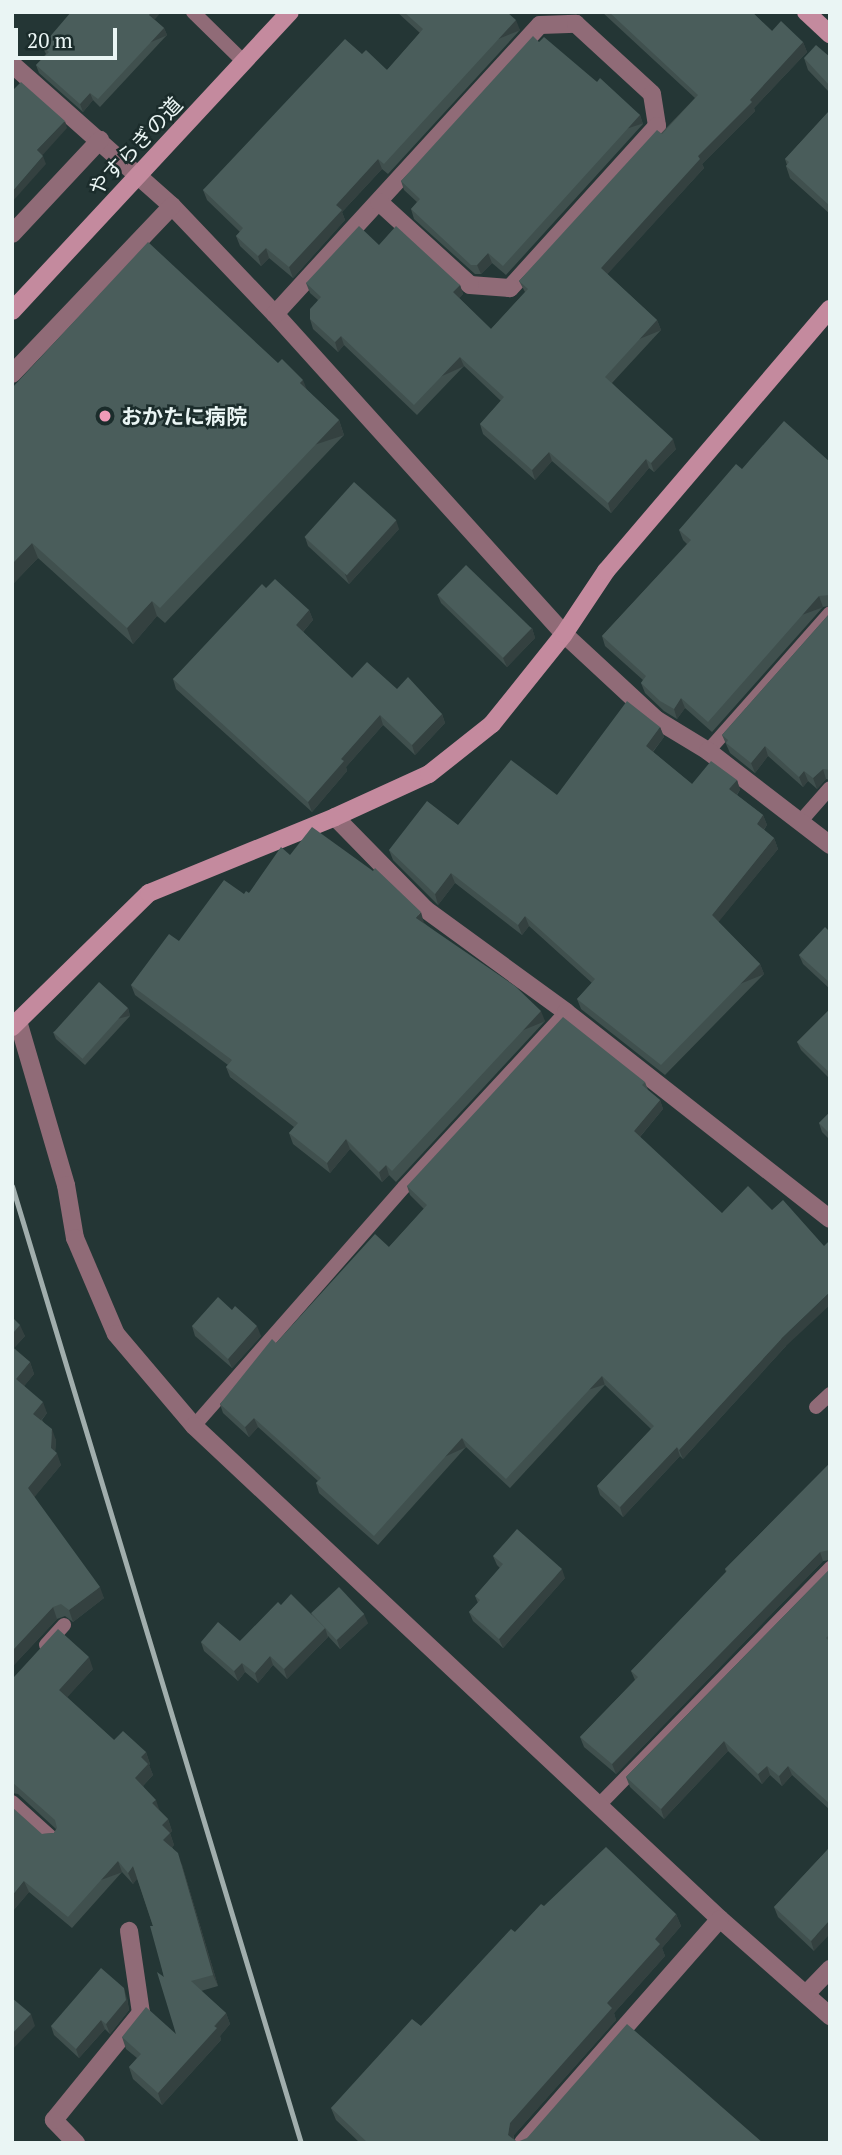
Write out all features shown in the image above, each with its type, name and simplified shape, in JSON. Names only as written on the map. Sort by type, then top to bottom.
[{"type":"street","name":"やすらぎの道","points":[[12,311],[290,12]]},
{"type":"street","points":[[806,12],[830,34]]},
{"type":"street","points":[[275,314],[540,25],[576,24],[652,94],[657,125],[510,288],[470,285],[379,202]]},
{"type":"street","points":[[14,69],[100,140],[172,206],[275,314],[564,634],[657,720],[708,751],[830,845]]},
{"type":"street","points":[[12,234],[100,140]]},
{"type":"street","points":[[12,374],[172,206]]},
{"type":"street","points":[[830,309],[606,571],[564,634],[492,724],[429,775],[335,817],[149,893],[15,1024],[66,1185],[75,1238],[116,1334],[194,1426],[720,1919],[830,2016]]},
{"type":"street","points":[[335,817],[425,909],[566,1012],[830,1219]]},
{"type":"street","points":[[523,2143],[720,1919]]},
{"type":"street","points":[[76,2143],[54,2120],[141,2014],[129,1931]]},
{"type":"street","points":[[806,1994],[830,1969]]},
{"type":"lane","points":[[193,12],[244,62]]},
{"type":"lane","points":[[708,751],[830,613]]},
{"type":"lane","points":[[800,822],[830,788]]},
{"type":"lane","points":[[194,1426],[404,1187],[566,1012]]},
{"type":"lane","points":[[816,1407],[830,1394]]},
{"type":"lane","points":[[600,1804],[830,1568]]},
{"type":"lane","points":[[38,1654],[64,1625]]},
{"type":"lane","points":[[12,1802],[52,1838]]},
{"type":"building","points":[[71,12],[152,12],[149,15],[164,28],[98,99],[90,93],[80,104],[36,65],[49,52],[42,46]]},
{"type":"building","points":[[404,12],[507,12],[516,20],[384,164],[378,159],[336,205],[342,210],[289,267],[266,248],[258,256],[236,236],[243,228],[203,190],[345,39],[362,54],[366,50],[387,70],[423,29]]},
{"type":"building","points":[[609,12],[752,12],[772,31],[781,21],[803,42],[750,100],[752,102],[698,156],[700,159],[601,268],[657,320],[605,377],[673,439],[651,463],[646,459],[608,503],[549,452],[532,470],[480,424],[504,397],[460,357],[414,405],[341,336],[335,342],[310,319],[310,309],[321,297],[306,283],[359,226],[379,245],[396,226],[460,285],[453,292],[491,329],[528,289],[519,281],[657,130],[662,134],[698,95]]},
{"type":"building","points":[[533,36],[539,42],[544,37],[597,82],[600,78],[640,115],[503,266],[488,253],[477,265],[471,265],[411,209],[420,199],[401,181]]},
{"type":"building","points":[[816,45],[830,57],[830,86],[804,58]]},
{"type":"building","points":[[21,82],[65,121],[37,150],[43,156],[12,192],[12,91]]},
{"type":"building","points":[[830,110],[830,206],[786,166],[789,162],[785,159]]},
{"type":"building","points":[[148,242],[278,363],[282,359],[303,380],[300,383],[339,420],[160,608],[152,601],[127,628],[32,543],[12,564],[12,388]]},
{"type":"building","points":[[784,421],[830,462],[830,595],[819,596],[708,722],[681,698],[674,709],[660,701],[641,683],[646,676],[602,636],[691,540],[679,530],[736,464],[742,469]]},
{"type":"building","points":[[354,482],[396,520],[347,575],[304,537]]},
{"type":"building","points":[[466,565],[531,628],[503,658],[438,594]]},
{"type":"building","points":[[275,579],[309,610],[296,625],[352,678],[367,662],[397,689],[408,677],[442,714],[412,745],[380,715],[308,802],[173,679],[262,584],[266,588]]},
{"type":"building","points":[[830,613],[830,770],[823,769],[813,778],[804,771],[799,777],[765,746],[751,763],[726,743],[728,740],[722,735]]},
{"type":"building","points":[[627,701],[660,727],[646,746],[692,784],[711,761],[737,780],[729,789],[763,815],[757,824],[774,838],[712,915],[760,964],[661,1065],[577,999],[595,979],[525,916],[518,925],[451,873],[435,894],[389,850],[427,801],[458,825],[511,760],[557,795]]},
{"type":"building","points":[[312,827],[373,871],[375,868],[421,912],[416,918],[515,986],[541,1011],[392,1171],[386,1165],[379,1172],[346,1139],[327,1163],[289,1133],[298,1123],[226,1067],[232,1060],[131,985],[169,934],[179,941],[224,880],[244,894],[246,891],[249,893],[281,847],[290,855]]},
{"type":"building","points":[[825,927],[830,932],[828,981],[799,955]]},
{"type":"building","points":[[99,982],[128,1008],[82,1059],[53,1033]]},
{"type":"building","points":[[830,1009],[830,1073],[797,1042]]},
{"type":"building","points":[[563,1017],[645,1082],[642,1085],[660,1100],[634,1131],[722,1213],[748,1186],[772,1210],[783,1200],[824,1246],[830,1240],[830,1292],[783,1337],[679,1450],[677,1447],[620,1507],[597,1486],[654,1426],[602,1376],[506,1479],[462,1438],[374,1536],[316,1483],[321,1478],[254,1418],[245,1427],[220,1404],[272,1339],[276,1343],[375,1234],[389,1247],[427,1205],[407,1186]]},
{"type":"building","points":[[830,1112],[830,1134],[819,1123]]},
{"type":"building","points":[[218,1297],[232,1310],[235,1306],[257,1326],[228,1359],[192,1326]]},
{"type":"building","points":[[12,1317],[20,1325],[12,1334]]},
{"type":"building","points":[[12,1347],[30,1362],[16,1379],[43,1402],[33,1414],[52,1429],[51,1448],[57,1453],[28,1488],[100,1587],[69,1610],[61,1604],[53,1607],[12,1651]]},
{"type":"building","points":[[830,1463],[830,1550],[820,1552],[612,1764],[580,1737],[638,1677],[631,1671],[727,1571],[725,1569]]},
{"type":"building","points":[[517,1529],[562,1569],[499,1639],[469,1612],[480,1600],[475,1596],[503,1564],[493,1556]]},
{"type":"building","points":[[830,1569],[830,1634],[826,1638],[830,1642],[830,1804],[788,1766],[779,1776],[767,1766],[758,1774],[724,1741],[661,1809],[626,1777]]},
{"type":"building","points":[[339,1587],[364,1614],[336,1640],[311,1613]]},
{"type":"building","points":[[291,1594],[325,1628],[284,1669],[270,1656],[255,1673],[242,1663],[234,1671],[201,1642],[218,1622],[240,1641],[278,1602],[281,1605]]},
{"type":"building","points":[[58,1629],[89,1657],[59,1690],[114,1740],[123,1731],[146,1752],[141,1757],[148,1764],[135,1778],[156,1800],[152,1803],[168,1819],[162,1825],[170,1833],[163,1840],[178,1853],[213,1975],[191,1981],[226,2013],[214,2026],[217,2028],[158,2093],[129,2067],[141,2054],[122,2037],[146,2007],[176,2034],[157,1972],[164,1977],[150,1926],[153,1926],[133,1866],[128,1873],[118,1861],[68,1917],[24,1881],[12,1896],[12,1807],[42,1834],[54,1833],[57,1828],[55,1820],[12,1782],[12,1678]]},
{"type":"building","points":[[606,1847],[676,1914],[655,1939],[660,1944],[607,2003],[612,2008],[510,2123],[508,2135],[517,2142],[527,2138],[627,2024],[763,2143],[368,2143],[331,2108],[412,2019],[421,2026],[511,1929],[515,1932],[541,1904],[544,1906]]},
{"type":"building","points":[[830,1847],[830,1920],[811,1941],[774,1907]]},
{"type":"building","points":[[101,1968],[124,1988],[126,2000],[106,2024],[101,2020],[76,2049],[51,2026]]},
{"type":"building","points":[[12,1998],[31,2014],[12,2034]]},
{"type":"railway","points":[[12,1186],[301,2143]]},
{"type":"place","name":"おかたに病院","points":[[105,416]]}]
